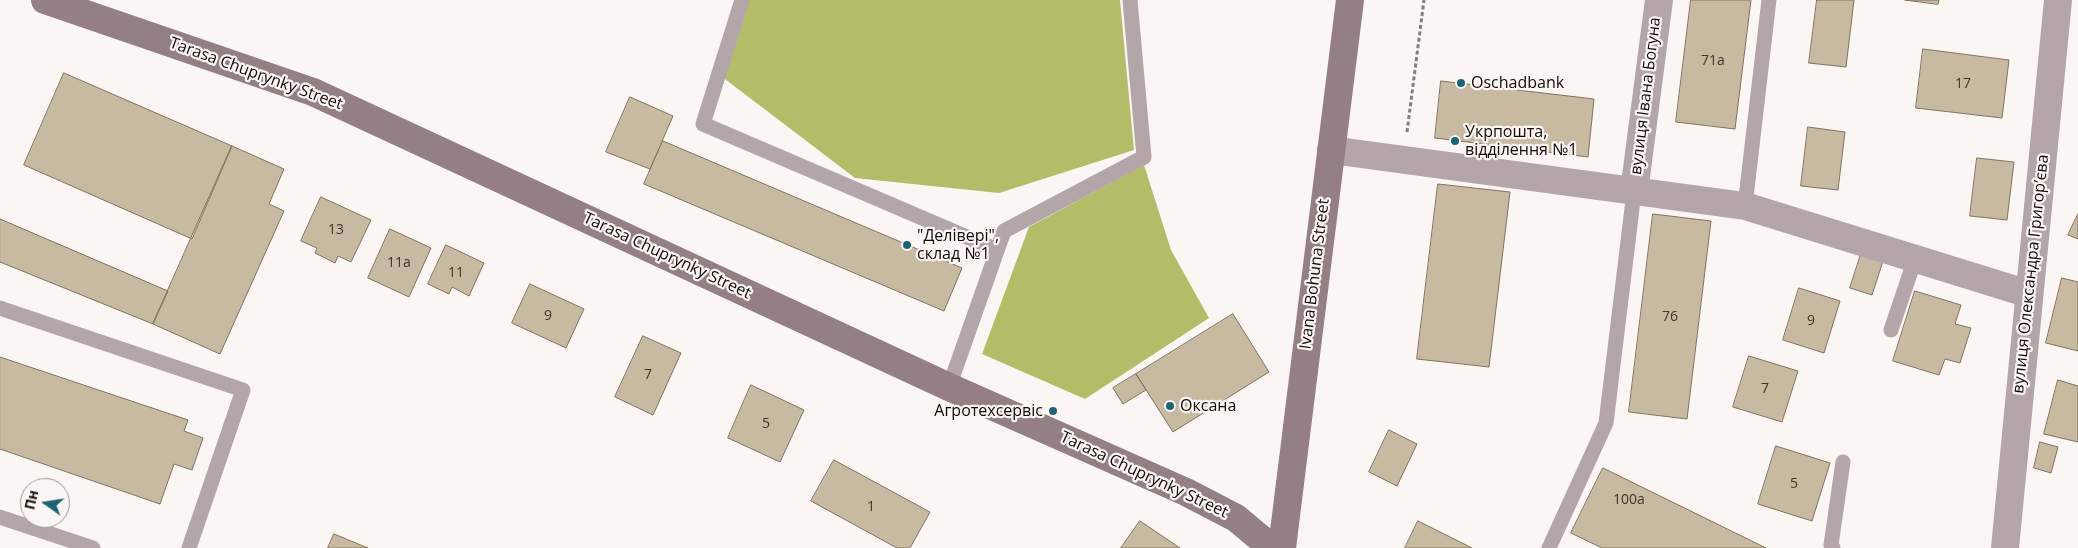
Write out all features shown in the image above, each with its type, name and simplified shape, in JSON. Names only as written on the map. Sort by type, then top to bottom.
[{"type":"street","name":"Tarasa Chuprynky Street","points":[[45,0],[313,92],[949,387],[1222,510],[1251,528],[1272,548]]},
{"type":"street","name":"Ivana Bohuna Street","points":[[1282,548],[1350,0]]},
{"type":"street","name":"вулиця Івана Богуна","points":[[1634,192],[1659,0]]},
{"type":"street","name":"вулиця Олександра Григорʼєва","points":[[2005,548],[2058,0]]},
{"type":"street","points":[[1331,150],[1744,206],[2029,294]]},
{"type":"lane","points":[[742,0],[702,124],[997,250]]},
{"type":"lane","points":[[949,387],[1004,231],[1144,156],[1130,0]]},
{"type":"lane","points":[[1744,206],[1769,0]]},
{"type":"lane","points":[[1549,548],[1606,423],[1634,192]]},
{"type":"lane","points":[[1891,330],[1915,258]]},
{"type":"lane","points":[[0,308],[243,390],[189,548]]},
{"type":"lane","points":[[1833,548],[1831,545],[1843,462]]},
{"type":"lane","points":[[0,517],[93,548]]},
{"type":"path","points":[[1403,160],[1424,0]]},
{"type":"green space","points":[[746,0],[1120,0],[1134,150],[999,193],[855,178],[721,76]]},
{"type":"green space","points":[[1144,165],[1171,250],[1209,318],[1085,399],[982,354],[1029,227]]},
{"type":"building","points":[[1691,0],[1751,0],[1735,129],[1676,122]]},
{"type":"building","points":[[1817,0],[1854,0],[1846,67],[1809,63]]},
{"type":"building","points":[[1905,0],[1939,0],[1938,4]]},
{"type":"building","points":[[1923,49],[2009,60],[2002,118],[1916,108]]},
{"type":"building","points":[[64,73],[232,146],[192,239],[24,165]]},
{"type":"building","points":[[1441,81],[1594,99],[1588,157],[1435,138]]},
{"type":"building","points":[[630,97],[673,116],[650,169],[606,152]]},
{"type":"building","points":[[1808,127],[1845,132],[1838,190],[1801,186]]},
{"type":"building","points":[[663,141],[962,268],[944,311],[644,184]]},
{"type":"building","points":[[232,146],[284,169],[269,204],[284,211],[220,354],[153,324]]},
{"type":"building","points":[[1977,158],[2014,162],[2007,220],[1970,216]]},
{"type":"building","points":[[1438,184],[1510,192],[1489,367],[1417,359]]},
{"type":"building","points":[[321,197],[371,220],[351,262],[338,256],[335,263],[315,253],[317,248],[301,241]]},
{"type":"building","points":[[1653,214],[1711,221],[1687,419],[1629,412]]},
{"type":"building","points":[[2078,214],[2078,239],[2068,235]]},
{"type":"building","points":[[0,219],[168,291],[153,324],[0,262]]},
{"type":"building","points":[[390,229],[431,248],[409,297],[368,278]]},
{"type":"building","points":[[446,245],[484,263],[469,296],[452,287],[449,294],[428,284]]},
{"type":"building","points":[[1862,251],[1884,258],[1872,295],[1850,288]]},
{"type":"building","points":[[2062,278],[2078,282],[2078,351],[2046,343]]},
{"type":"building","points":[[530,284],[584,309],[566,348],[512,323]]},
{"type":"building","points":[[1799,288],[1840,301],[1824,353],[1783,340]]},
{"type":"building","points":[[1915,291],[1961,305],[1955,324],[1971,328],[1960,363],[1945,359],[1939,375],[1893,361]]},
{"type":"building","points":[[1233,314],[1269,372],[1173,432],[1136,374]]},
{"type":"building","points":[[643,336],[681,353],[653,415],[615,397]]},
{"type":"building","points":[[1749,356],[1798,371],[1782,422],[1733,407]]},
{"type":"building","points":[[0,357],[188,420],[184,431],[203,438],[192,470],[174,464],[160,504],[0,449]]},
{"type":"building","points":[[1136,374],[1146,390],[1123,404],[1113,388]]},
{"type":"building","points":[[2058,380],[2078,386],[2078,442],[2044,434]]},
{"type":"building","points":[[751,385],[804,410],[780,462],[728,438]]},
{"type":"building","points":[[1389,430],[1417,444],[1397,486],[1369,472]]},
{"type":"building","points":[[2040,442],[2058,447],[2051,473],[2034,468]]},
{"type":"building","points":[[1776,446],[1830,463],[1812,521],[1758,504]]},
{"type":"building","points":[[834,460],[930,512],[910,548],[897,548],[811,501]]},
{"type":"building","points":[[1603,468],[1766,548],[1602,548],[1571,533]]},
{"type":"building","points":[[1140,521],[1180,548],[1121,548]]},
{"type":"building","points":[[1418,521],[1472,548],[1405,548]]},
{"type":"building","points":[[334,534],[368,548],[328,548]]},
{"type":"place","name":"Oschadbank","points":[[1461,83]]},
{"type":"place","name":"Укрпошта, відділення №1","points":[[1455,141]]},
{"type":"place","name":"\"Делівері\", склад №1","points":[[907,245]]},
{"type":"place","name":"Оксана","points":[[1170,406]]},
{"type":"place","name":"Агротехсервіс","points":[[1053,411]]}]
